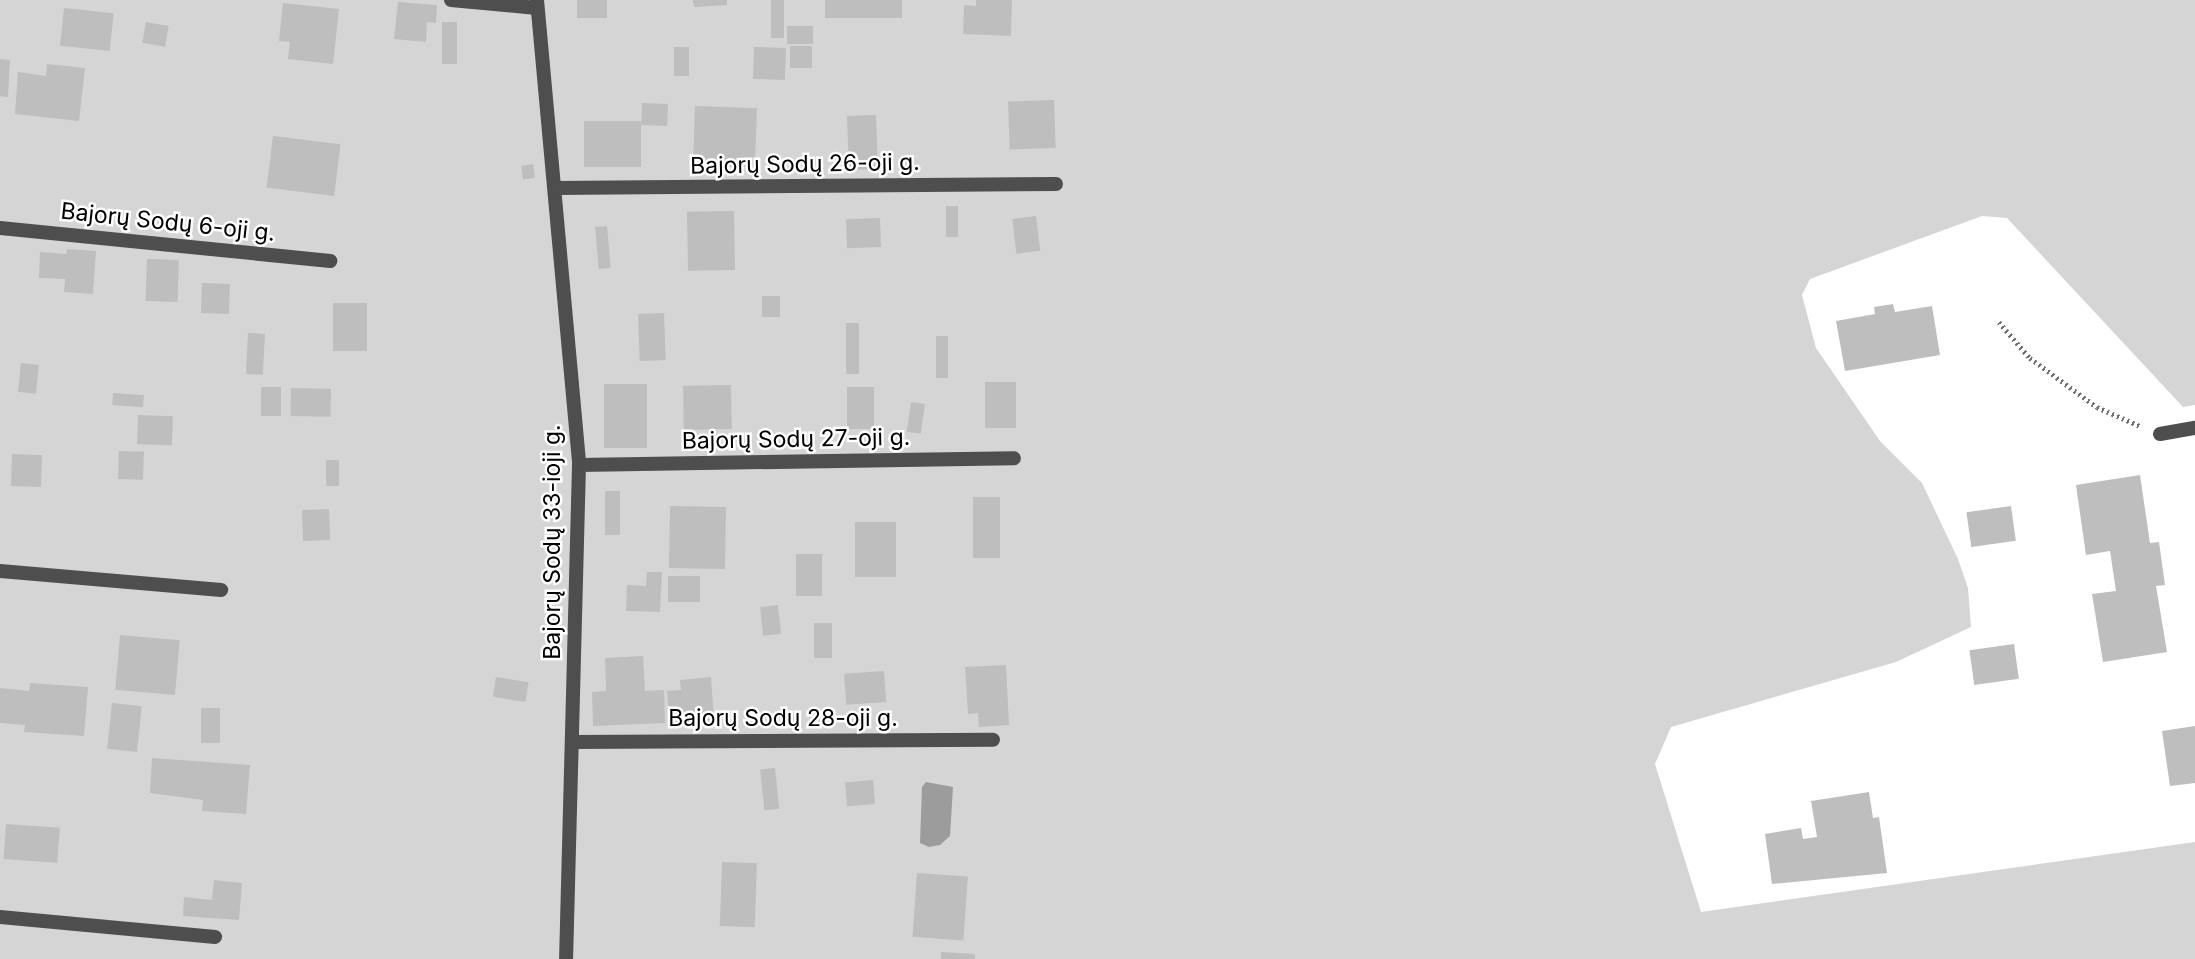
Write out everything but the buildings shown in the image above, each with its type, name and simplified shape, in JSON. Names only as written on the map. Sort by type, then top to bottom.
[{"type":"street","points":[[451,0],[537,4]]},
{"type":"street","name":"Bajorų Sodų 33-ioji g.","points":[[537,4],[579,465],[566,959]]},
{"type":"street","name":"Bajorų Sodų 26-oji g.","points":[[555,188],[1056,184]]},
{"type":"street","name":"Bajorų Sodų 6-oji g.","points":[[0,228],[330,261]]},
{"type":"street","points":[[2160,435],[2195,428]]},
{"type":"street","name":"Bajorų Sodų 27-oji g.","points":[[579,465],[1014,458]]},
{"type":"street","points":[[0,571],[221,590]]},
{"type":"street","name":"Bajorų Sodų 28-oji g.","points":[[572,742],[993,740]]},
{"type":"street","points":[[0,917],[215,937]]},
{"type":"path","points":[[1999,322],[2030,358],[2096,407],[2160,435]]},
{"type":"shaded area","points":[[0,0],[2195,0],[2195,405],[2183,407],[2007,218],[1982,216],[1810,279],[1802,295],[1816,348],[1880,441],[1922,483],[1958,559],[1968,588],[1971,627],[1896,662],[1671,727],[1655,764],[1701,912],[2195,842],[2195,959],[0,959]]},
{"type":"shaded area","points":[[926,782],[953,787],[950,836],[940,845],[929,847],[920,843],[922,787]]}]
